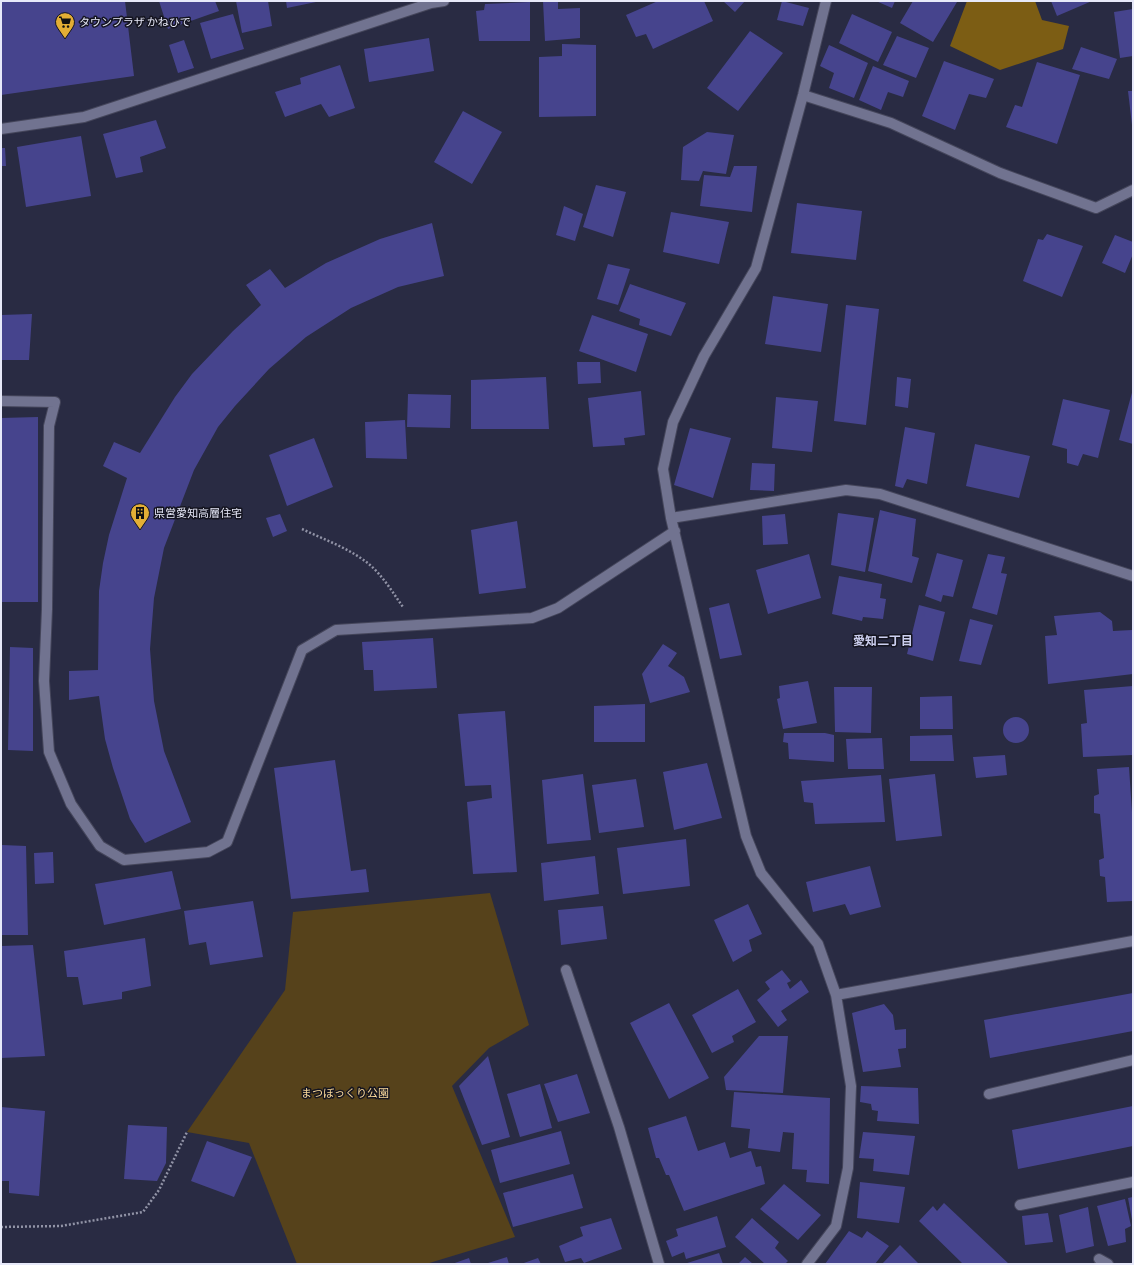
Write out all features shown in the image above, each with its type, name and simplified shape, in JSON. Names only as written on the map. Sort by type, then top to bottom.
[{"type":"street","points":[[1,129],[84,117],[431,3],[444,1]]},
{"type":"street","points":[[807,1264],[836,1226],[848,1168],[851,1086],[836,995],[818,944],[761,874],[746,836],[662,469],[673,422],[704,356],[756,268],[803,95],[826,1]]},
{"type":"street","points":[[803,95],[891,123],[1000,173],[1096,208],[1133,190]]},
{"type":"street","points":[[1,401],[55,402],[49,426],[47,609],[44,681],[49,752],[71,804],[100,846],[124,860],[208,852],[227,842],[302,650],[336,630],[532,618],[558,608],[675,531]]},
{"type":"street","points":[[672,518],[846,490],[873,493],[1133,576]]},
{"type":"street","points":[[836,995],[1133,941]]},
{"type":"street","points":[[566,970],[619,1127],[659,1264]]},
{"type":"street","points":[[989,1094],[1133,1060]]},
{"type":"street","points":[[1020,1205],[1133,1182]]},
{"type":"path","points":[[302,529],[341,547],[370,565],[390,588],[415,625]]},
{"type":"path","points":[[1,1226],[61,1226],[143,1212],[160,1190],[188,1132]]},
{"type":"green space","name":"まつぼっくり公園","points":[[490,893],[529,1025],[489,1048],[452,1086],[515,1237],[426,1264],[297,1264],[249,1143],[187,1132],[285,990],[293,912]]},
{"type":"shaded area","points":[[967,1],[1035,1],[1042,20],[1069,26],[1063,49],[1000,70],[950,46]]},
{"type":"building","name":"タウンプラザ かねひで","points":[[1,1],[125,1],[134,76],[1,95]]},
{"type":"building","points":[[159,1],[215,1],[219,11],[168,29]]},
{"type":"building","points":[[236,1],[268,1],[272,26],[242,33]]},
{"type":"building","points":[[286,1],[316,1],[316,2],[287,8]]},
{"type":"building","points":[[543,1],[558,1],[558,9],[580,8],[580,38],[545,41]]},
{"type":"building","points":[[658,1],[704,1],[713,21],[653,49],[646,34],[636,37],[626,15]]},
{"type":"building","points":[[723,1],[745,1],[735,12]]},
{"type":"building","points":[[782,1],[809,8],[803,26],[777,20]]},
{"type":"building","points":[[876,1],[895,1],[892,8]]},
{"type":"building","points":[[913,1],[957,2],[933,42],[900,23]]},
{"type":"building","points":[[1051,1],[1092,1],[1057,16]]},
{"type":"building","points":[[530,2],[530,41],[479,41],[476,11],[484,10],[485,4]]},
{"type":"building","points":[[1133,9],[1133,56],[1120,58],[1114,12]]},
{"type":"building","points":[[233,14],[244,49],[211,59],[200,23]]},
{"type":"building","points":[[852,14],[892,32],[878,62],[839,43]]},
{"type":"building","points":[[750,31],[783,53],[738,111],[707,88]]},
{"type":"building","points":[[897,36],[929,48],[916,78],[883,65]]},
{"type":"building","points":[[429,38],[434,71],[369,82],[364,49]]},
{"type":"building","points":[[184,40],[194,68],[178,73],[169,45]]},
{"type":"building","points":[[562,44],[596,45],[596,116],[539,117],[539,57],[562,56]]},
{"type":"building","points":[[829,45],[868,63],[854,98],[829,88],[834,73],[820,66]]},
{"type":"building","points":[[1081,47],[1117,59],[1109,79],[1072,69]]},
{"type":"building","points":[[944,61],[994,79],[986,98],[969,94],[955,130],[922,116]]},
{"type":"building","points":[[1037,62],[1080,75],[1057,144],[1006,127],[1015,105],[1022,107]]},
{"type":"building","points":[[340,65],[355,108],[329,117],[321,104],[285,117],[275,92],[301,84],[300,78]]},
{"type":"building","points":[[873,66],[909,81],[903,97],[888,92],[881,110],[859,100]]},
{"type":"building","points":[[1128,91],[1133,91],[1133,125],[1132,125]]},
{"type":"building","points":[[463,111],[502,132],[472,184],[434,162]]},
{"type":"building","points":[[156,120],[166,148],[140,157],[143,172],[116,178],[103,134]]},
{"type":"building","points":[[707,132],[734,135],[726,174],[703,171],[699,181],[681,180],[683,147]]},
{"type":"building","points":[[81,136],[91,196],[26,207],[17,147]]},
{"type":"building","points":[[1,148],[5,148],[6,166],[1,166]]},
{"type":"building","points":[[734,166],[757,166],[752,212],[700,206],[704,175],[730,177]]},
{"type":"building","points":[[596,185],[626,192],[613,237],[583,227]]},
{"type":"building","points":[[797,203],[862,211],[856,260],[791,253]]},
{"type":"building","points":[[564,206],[583,214],[575,241],[556,235]]},
{"type":"building","points":[[671,212],[729,222],[719,264],[663,252]]},
{"type":"building","name":"県営愛知高層住宅","points":[[432,223],[444,276],[398,287],[351,308],[306,337],[269,369],[235,406],[218,427],[194,470],[164,548],[154,598],[150,649],[154,701],[164,751],[191,822],[145,843],[130,819],[113,768],[105,739],[99,696],[69,700],[69,671],[98,670],[99,591],[103,563],[109,535],[127,478],[103,466],[114,442],[140,453],[175,397],[192,374],[233,331],[261,305],[246,285],[270,269],[285,288],[326,263],[380,239]]},
{"type":"building","points":[[1047,234],[1083,246],[1062,297],[1023,281],[1038,239],[1043,240]]},
{"type":"building","points":[[1115,235],[1133,242],[1133,254],[1125,273],[1102,263]]},
{"type":"building","points":[[608,264],[630,269],[618,305],[597,299]]},
{"type":"building","points":[[630,284],[686,303],[671,336],[639,325],[640,319],[619,311]]},
{"type":"building","points":[[773,296],[828,304],[821,352],[765,344]]},
{"type":"building","points":[[846,305],[879,309],[866,425],[834,421]]},
{"type":"building","points":[[32,314],[29,360],[1,360],[1,315]]},
{"type":"building","points":[[592,315],[648,334],[636,372],[579,351]]},
{"type":"building","points":[[577,362],[600,362],[601,383],[578,384]]},
{"type":"building","points":[[546,377],[549,429],[471,429],[471,380]]},
{"type":"building","points":[[897,377],[911,379],[908,408],[895,406]]},
{"type":"building","points":[[1133,389],[1133,444],[1119,440]]},
{"type":"building","points":[[641,391],[645,435],[624,438],[625,445],[593,447],[588,398]]},
{"type":"building","points":[[408,394],[451,395],[450,428],[407,427]]},
{"type":"building","points":[[776,397],[818,401],[812,452],[772,448]]},
{"type":"building","points":[[1063,399],[1110,410],[1098,458],[1083,454],[1078,466],[1067,463],[1067,449],[1052,445]]},
{"type":"building","points":[[38,417],[38,602],[1,602],[1,418]]},
{"type":"building","points":[[405,420],[407,459],[366,458],[365,422]]},
{"type":"building","points":[[905,427],[935,433],[927,484],[907,479],[903,488],[895,486]]},
{"type":"building","points":[[690,428],[731,438],[713,498],[674,485]]},
{"type":"building","points":[[314,438],[333,487],[287,506],[269,455]]},
{"type":"building","points":[[975,444],[1030,456],[1019,498],[966,486]]},
{"type":"building","points":[[752,463],[775,464],[774,491],[750,490]]},
{"type":"building","points":[[880,510],[916,519],[912,556],[919,558],[912,583],[868,571]]},
{"type":"building","points":[[838,513],[874,518],[865,572],[831,565]]},
{"type":"building","points":[[280,514],[287,531],[273,537],[266,518]]},
{"type":"building","points":[[785,514],[788,544],[763,545],[762,516]]},
{"type":"building","points":[[517,521],[526,588],[479,594],[471,530]]},
{"type":"building","points":[[937,553],[963,560],[953,597],[943,595],[941,602],[925,596]]},
{"type":"building","points":[[809,554],[821,598],[768,614],[756,570]]},
{"type":"building","points":[[988,554],[1005,557],[1001,573],[1007,574],[997,615],[972,608]]},
{"type":"building","points":[[839,576],[882,584],[880,598],[886,599],[883,619],[863,617],[862,621],[832,614]]},
{"type":"building","points":[[729,603],[742,655],[720,659],[709,608]]},
{"type":"building","points":[[919,605],[945,612],[933,661],[907,654]]},
{"type":"building","points":[[1100,612],[1112,621],[1113,631],[1132,630],[1133,674],[1048,684],[1045,636],[1057,635],[1054,616]]},
{"type":"building","points":[[970,619],[993,625],[981,665],[959,661]]},
{"type":"building","points":[[433,638],[437,688],[374,691],[373,670],[364,670],[362,642]]},
{"type":"building","points":[[663,644],[677,653],[668,666],[684,677],[690,692],[650,703],[642,674]]},
{"type":"building","points":[[10,647],[33,648],[33,751],[8,750]]},
{"type":"building","points":[[808,681],[817,723],[783,729],[777,699],[780,698],[779,686]]},
{"type":"building","points":[[1133,686],[1133,755],[1083,757],[1081,724],[1087,723],[1084,690]]},
{"type":"building","points":[[834,687],[872,687],[871,733],[835,732]]},
{"type":"building","points":[[952,696],[953,729],[920,729],[920,697]]},
{"type":"building","points":[[645,704],[645,742],[594,742],[594,706]]},
{"type":"building","points":[[505,711],[517,872],[473,874],[467,802],[492,798],[491,785],[465,786],[458,714]]},
{"type":"building","points":[[1016,717],[1025,721],[1029,730],[1025,739],[1016,743],[1007,739],[1003,730],[1007,721]]},
{"type":"building","points":[[784,733],[825,733],[834,735],[834,762],[789,759],[788,743],[783,742]]},
{"type":"building","points":[[952,735],[954,761],[910,761],[910,736]]},
{"type":"building","points":[[882,738],[884,769],[848,769],[846,739]]},
{"type":"building","points":[[1005,755],[1007,775],[976,778],[973,757]]},
{"type":"building","points":[[335,760],[351,871],[366,869],[369,892],[291,899],[274,768]]},
{"type":"building","points":[[707,763],[722,818],[674,830],[663,772]]},
{"type":"building","points":[[1129,767],[1133,827],[1133,901],[1107,902],[1105,877],[1100,876],[1099,860],[1104,858],[1100,814],[1094,813],[1094,796],[1099,794],[1097,769]]},
{"type":"building","points":[[583,774],[591,840],[547,844],[542,780]]},
{"type":"building","points":[[935,774],[942,836],[896,841],[889,779]]},
{"type":"building","points":[[881,775],[885,822],[815,824],[813,803],[804,802],[801,781]]},
{"type":"building","points":[[636,779],[644,827],[599,833],[592,785]]},
{"type":"building","points":[[686,839],[690,886],[623,894],[617,848]]},
{"type":"building","points":[[2,845],[26,846],[28,935],[1,935]]},
{"type":"building","points":[[53,852],[54,883],[35,884],[34,853]]},
{"type":"building","points":[[595,856],[599,894],[544,901],[541,863]]},
{"type":"building","points":[[870,866],[881,907],[850,915],[845,904],[813,912],[806,882]]},
{"type":"building","points":[[172,871],[181,909],[104,925],[95,884]]},
{"type":"building","points":[[253,901],[263,957],[210,965],[206,942],[189,945],[184,911]]},
{"type":"building","points":[[748,904],[762,934],[749,940],[752,951],[733,962],[714,920]]},
{"type":"building","points":[[603,906],[607,939],[561,945],[558,910]]},
{"type":"building","points":[[145,938],[151,986],[122,992],[122,999],[83,1005],[78,977],[67,977],[64,951]]},
{"type":"building","points":[[33,945],[45,1056],[1,1058],[1,946]]},
{"type":"building","points":[[782,970],[791,981],[787,983],[790,989],[801,980],[809,992],[781,1011],[787,1020],[778,1027],[757,1000],[770,989],[765,982]]},
{"type":"building","points":[[738,989],[756,1022],[732,1036],[734,1042],[712,1053],[692,1015]]},
{"type":"building","points":[[1133,993],[1133,1031],[990,1058],[984,1020]]},
{"type":"building","points":[[669,1003],[709,1078],[669,1099],[630,1023]]},
{"type":"building","points":[[884,1004],[893,1015],[895,1030],[906,1029],[906,1048],[898,1049],[901,1067],[863,1072],[852,1013]]},
{"type":"building","points":[[759,1036],[788,1036],[783,1093],[726,1090],[724,1077]]},
{"type":"building","points":[[488,1056],[510,1137],[482,1145],[459,1086]]},
{"type":"building","points":[[577,1074],[590,1113],[558,1122],[544,1084]]},
{"type":"building","points":[[540,1084],[552,1128],[520,1137],[507,1094]]},
{"type":"building","points":[[861,1086],[918,1088],[919,1124],[877,1121],[878,1111],[872,1110],[871,1104],[860,1102]]},
{"type":"building","points":[[734,1092],[830,1098],[829,1184],[806,1182],[807,1170],[792,1169],[794,1133],[783,1132],[780,1152],[748,1148],[750,1129],[731,1127]]},
{"type":"building","points":[[1133,1106],[1133,1146],[1018,1169],[1012,1130]]},
{"type":"building","points":[[1,1107],[45,1111],[39,1196],[9,1193],[9,1181],[1,1181]]},
{"type":"building","points":[[686,1116],[698,1151],[725,1142],[730,1158],[751,1151],[756,1167],[761,1166],[765,1184],[684,1211],[669,1175],[666,1175],[659,1158],[656,1158],[648,1128]]},
{"type":"building","points":[[128,1125],[167,1127],[166,1163],[157,1181],[124,1179]]},
{"type":"building","points":[[561,1131],[570,1164],[500,1183],[491,1150]]},
{"type":"building","points":[[863,1132],[915,1136],[909,1175],[873,1171],[874,1159],[859,1158]]},
{"type":"building","points":[[207,1141],[252,1157],[234,1197],[191,1181]]},
{"type":"building","points":[[573,1174],[583,1208],[513,1227],[503,1193]]},
{"type":"building","points":[[860,1182],[905,1187],[899,1223],[857,1218]]},
{"type":"building","points":[[784,1184],[821,1215],[798,1240],[760,1209]]},
{"type":"building","points":[[1133,1197],[1133,1220],[1132,1220],[1128,1198]]},
{"type":"building","points":[[1125,1199],[1131,1226],[1125,1229],[1126,1242],[1108,1246],[1097,1206]]},
{"type":"building","points":[[944,1203],[1009,1264],[963,1264],[919,1221],[933,1206],[937,1211]]},
{"type":"building","points":[[1088,1207],[1094,1246],[1066,1253],[1059,1215]]},
{"type":"building","points":[[1048,1213],[1053,1242],[1025,1245],[1022,1216]]},
{"type":"building","points":[[717,1216],[726,1247],[686,1259],[684,1252],[672,1257],[666,1241],[678,1236],[676,1229]]},
{"type":"building","points":[[611,1218],[622,1249],[584,1263],[581,1258],[565,1262],[559,1246],[583,1236],[580,1227]]},
{"type":"building","points":[[752,1218],[779,1242],[775,1248],[788,1261],[785,1264],[765,1264],[735,1237]]},
{"type":"building","points":[[849,1231],[862,1238],[867,1231],[889,1246],[875,1264],[825,1264]]},
{"type":"building","points":[[900,1245],[919,1264],[882,1264]]},
{"type":"building","points":[[719,1253],[723,1264],[684,1264]]},
{"type":"building","points":[[507,1257],[509,1264],[488,1263]]},
{"type":"building","points":[[745,1257],[753,1264],[738,1264]]},
{"type":"building","points":[[469,1258],[471,1264],[452,1264]]},
{"type":"building","points":[[538,1258],[541,1264],[521,1264]]},
{"type":"place","name":"タウンプラザ かねひで","points":[[65,39]]},
{"type":"place","name":"県営愛知高層住宅","points":[[140,530]]},
{"type":"district","name":"愛知二丁目","points":[[883,641]]}]
